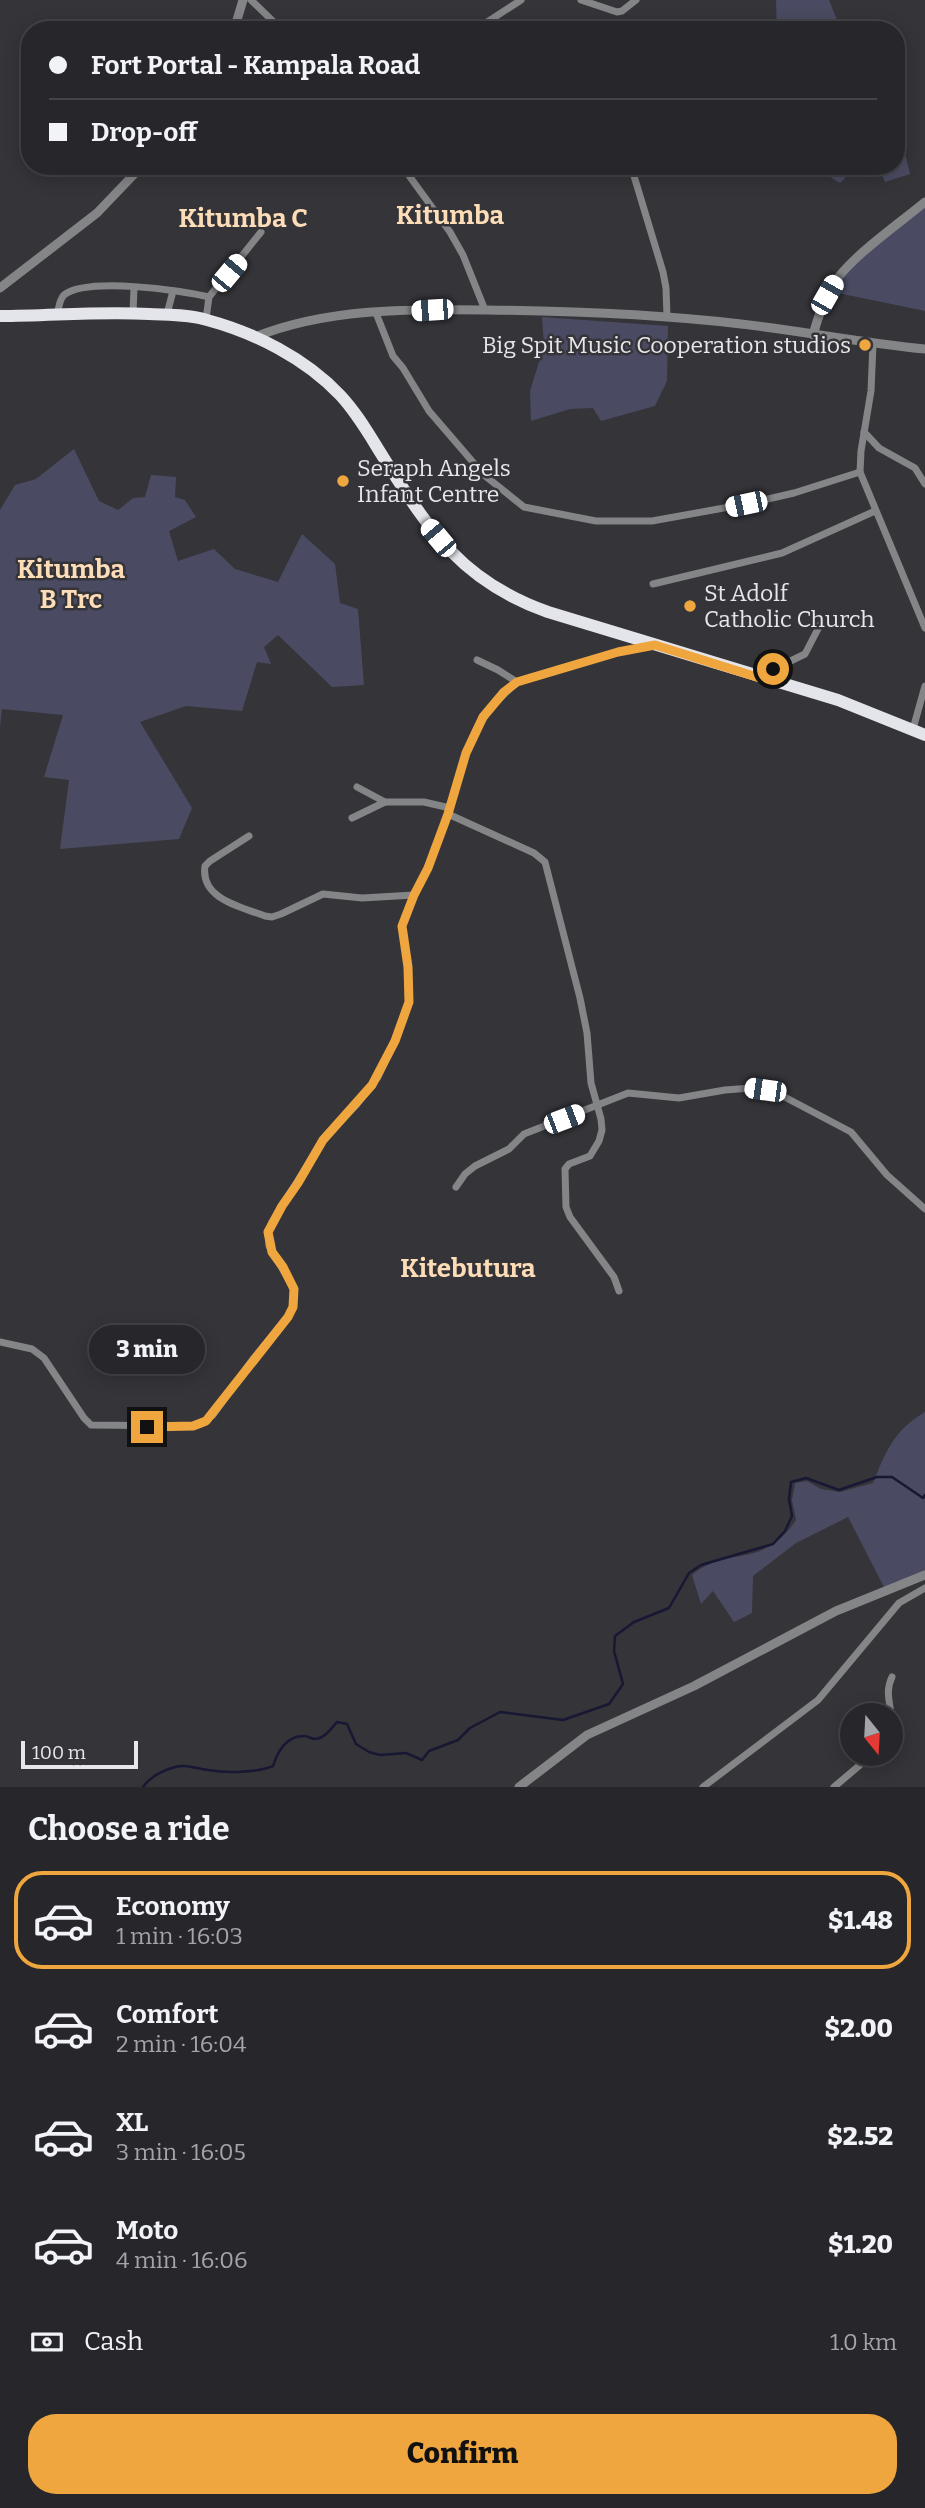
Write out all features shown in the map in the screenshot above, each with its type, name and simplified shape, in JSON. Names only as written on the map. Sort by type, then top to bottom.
[{"type":"highway","points":[[0,316],[167,314],[206,319],[255,337],[293,357],[339,394],[356,414],[426,523],[450,552],[480,577],[530,606],[838,700],[925,734]]},
{"type":"street","points":[[237,21],[243,0]]},
{"type":"street","points":[[251,0],[273,21]]},
{"type":"street","points":[[489,21],[521,0]]},
{"type":"street","points":[[581,0],[617,12],[636,0]]},
{"type":"street","points":[[0,288],[97,213],[133,175]]},
{"type":"street","points":[[409,175],[450,232],[467,263],[485,310]]},
{"type":"street","points":[[634,175],[663,272],[667,317]]},
{"type":"street","points":[[813,335],[821,308],[834,282],[925,202]]},
{"type":"street","points":[[206,319],[209,297],[261,232]]},
{"type":"street","points":[[57,315],[61,298],[69,292],[103,285],[209,297]]},
{"type":"street","points":[[133,313],[134,288]]},
{"type":"street","points":[[167,314],[173,291]]},
{"type":"street","points":[[255,337],[317,318],[432,310],[485,310],[667,317],[744,324],[873,344],[925,349]]},
{"type":"street","points":[[376,313],[393,356],[429,411],[484,475],[524,507],[596,521],[620,523],[652,520],[794,493],[860,472]]},
{"type":"street","points":[[873,344],[871,391],[860,472],[925,628]]},
{"type":"street","points":[[864,432],[879,449],[915,468],[925,484]]},
{"type":"street","points":[[653,584],[782,552],[875,511]]},
{"type":"street","points":[[766,679],[772,670],[805,654],[820,625]]},
{"type":"street","points":[[0,1342],[32,1349],[44,1358],[84,1418],[92,1425],[193,1426],[201,1424],[213,1415],[293,1307],[294,1289],[269,1246],[268,1232],[272,1222],[323,1140],[378,1077],[406,1013],[409,1002],[409,976],[402,926],[428,868],[476,730],[490,708],[517,682],[618,652],[655,645]]},
{"type":"street","points":[[477,660],[517,682]]},
{"type":"street","points":[[913,729],[925,686]]},
{"type":"street","points":[[357,787],[385,802]]},
{"type":"street","points":[[352,818],[385,802],[424,802],[449,811],[534,853],[545,862],[580,998],[587,1033],[591,1083],[599,1104],[602,1130],[590,1156],[569,1164],[565,1169],[566,1207],[570,1217],[614,1277],[619,1292]]},
{"type":"street","points":[[249,836],[205,866],[204,876],[208,887],[218,897],[265,916],[281,914],[323,894],[362,898],[414,895]]},
{"type":"street","points":[[456,1186],[475,1166],[509,1149],[524,1135],[628,1093],[679,1098],[751,1088],[778,1093],[851,1132],[887,1175],[925,1209]]},
{"type":"street","points":[[519,1787],[587,1734],[694,1686],[836,1611],[925,1575]]},
{"type":"street","points":[[704,1787],[818,1700],[899,1603],[925,1588]]},
{"type":"street","points":[[890,1703],[887,1688],[892,1677]]},
{"type":"street","points":[[834,1787],[859,1766]]},
{"type":"shaded area","points":[[776,0],[829,0],[837,21],[777,21]]},
{"type":"shaded area","points":[[905,153],[910,174],[885,182],[882,175],[905,175]]},
{"type":"shaded area","points":[[827,175],[848,175],[840,183]]},
{"type":"shaded area","points":[[925,206],[925,311],[833,292],[845,272]]},
{"type":"shaded area","points":[[542,317],[668,326],[667,381],[655,406],[601,421],[593,408],[570,409],[531,421],[530,391],[544,346]]},
{"type":"shaded area","points":[[74,449],[99,501],[118,510],[133,498],[145,497],[151,475],[176,477],[175,497],[185,500],[196,517],[169,531],[178,561],[214,549],[235,569],[278,582],[302,534],[335,564],[340,603],[358,609],[364,685],[332,687],[278,635],[264,647],[271,664],[257,662],[242,711],[186,706],[140,722],[192,808],[179,839],[60,849],[69,780],[44,777],[63,715],[2,709],[0,727],[0,510],[15,485],[36,479]]},
{"type":"shaded area","points":[[925,1412],[925,1571],[884,1587],[848,1517],[796,1543],[753,1576],[752,1613],[734,1622],[713,1591],[701,1604],[692,1575],[719,1560],[758,1552],[783,1536],[796,1520],[792,1500],[795,1483],[807,1481],[821,1489],[840,1492],[873,1483],[892,1442],[906,1426]]},
{"type":"waterway","points":[[143,1787],[156,1775],[180,1766],[232,1772],[273,1766],[280,1750],[292,1739],[304,1736],[314,1739],[322,1737],[337,1722],[347,1724],[356,1744],[369,1752],[380,1755],[406,1753],[422,1760],[429,1751],[458,1740],[470,1728],[500,1712],[563,1720],[609,1704],[623,1684],[614,1651],[615,1636],[634,1622],[669,1608],[689,1573],[701,1565],[773,1544],[785,1531],[792,1516],[789,1499],[791,1482],[806,1478],[839,1490],[877,1477],[892,1477],[923,1498],[925,1495]]},
{"type":"place","name":"Big Spit Music Cooperation studios","points":[[865,345]]},
{"type":"place","name":"Seraph Angels Infant Centre","points":[[343,481]]},
{"type":"place","name":"St Adolf Catholic Church","points":[[690,606]]},
{"type":"district","name":"Kitumba","points":[[450,215]]},
{"type":"district","name":"Kitumba C","points":[[243,218]]},
{"type":"district","name":"Kitumba B Trc","points":[[71,584]]},
{"type":"district","name":"Kitebutura","points":[[468,1268]]},
{"type":"route","points":[[147,1427],[193,1426],[206,1421],[293,1307],[294,1289],[272,1252],[268,1232],[323,1140],[378,1077],[395,1041],[409,1002],[408,967],[402,926],[448,814],[466,753],[490,708],[517,682],[618,652],[655,645],[763,679],[766,679],[773,669]]}]
